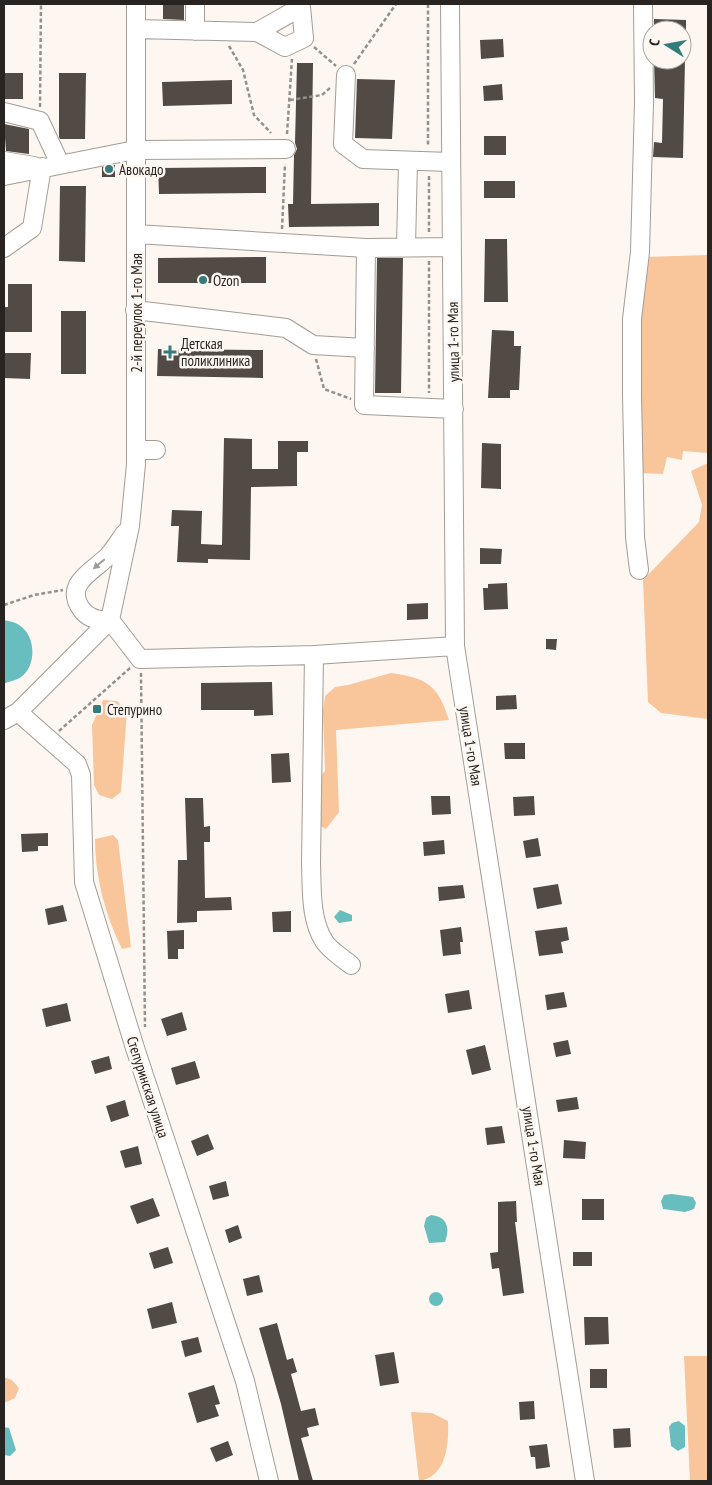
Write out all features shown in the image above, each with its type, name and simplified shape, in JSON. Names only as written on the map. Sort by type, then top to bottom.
[{"type":"street","name":"2-й переулок 1-го Мая","points":[[110,620],[130,526],[136,450],[136,4]]},
{"type":"street","points":[[195,4],[195,31]]},
{"type":"street","name":"улица 1-го Мая","points":[[450,4],[455,646],[585,1481]]},
{"type":"street","points":[[639,570],[635,537],[632,319],[640,252],[644,102],[643,4]]},
{"type":"street","points":[[136,29],[257,32],[285,47],[304,38],[301,7],[257,32]]},
{"type":"street","points":[[346,75],[343,144],[363,160],[450,162]]},
{"type":"street","points":[[4,112],[40,121],[60,164]]},
{"type":"street","points":[[4,176],[136,150],[286,149]]},
{"type":"street","points":[[4,161],[42,168]]},
{"type":"street","points":[[406,246],[408,161]]},
{"type":"street","points":[[4,248],[32,228],[42,168]]},
{"type":"street","points":[[136,234],[366,248],[406,246],[451,247]]},
{"type":"street","points":[[366,248],[364,405],[454,409]]},
{"type":"street","points":[[135,310],[286,328],[313,345],[365,348]]},
{"type":"street","points":[[136,450],[156,450]]},
{"type":"street","points":[[130,526],[109,556],[80,580],[76,588],[76,597],[85,613],[92,618],[110,620],[140,659],[314,655],[455,646]]},
{"type":"street","points":[[8,717],[110,620]]},
{"type":"street","points":[[314,655],[312,897],[316,921],[324,942],[351,965]]},
{"type":"street","name":"Степуринская улица","points":[[8,717],[50,740],[77,764],[81,775],[84,882],[135,1048],[245,1381],[269,1481]]},
{"type":"path","points":[[40,121],[41,4]]},
{"type":"path","points":[[290,100],[322,95],[346,75],[396,4]]},
{"type":"path","points":[[428,4],[429,407]]},
{"type":"path","points":[[221,32],[243,70],[254,115],[286,149]]},
{"type":"path","points":[[304,38],[346,75]]},
{"type":"path","points":[[313,345],[324,388],[364,405]]},
{"type":"path","points":[[4,605],[34,594],[76,588]]},
{"type":"path","points":[[50,740],[140,659]]},
{"type":"path","points":[[135,1048],[146,1036],[140,659]]},
{"type":"shaded area","points":[[708,255],[708,453],[683,451],[682,460],[667,457],[663,474],[638,473],[644,257]]},
{"type":"shaded area","points":[[708,463],[708,719],[661,713],[648,702],[643,580],[699,522],[702,505],[691,471]]},
{"type":"shaded area","points":[[391,673],[414,678],[429,685],[440,699],[449,720],[336,730],[339,812],[326,829],[318,825],[317,780],[325,771],[323,712],[325,696],[335,687]]},
{"type":"shaded area","points":[[103,700],[117,701],[127,711],[121,792],[112,799],[99,795],[94,785],[92,725]]},
{"type":"shaded area","points":[[113,835],[118,840],[131,947],[122,949],[102,895],[95,853],[95,839]]},
{"type":"shaded area","points":[[684,1356],[708,1356],[708,1481],[690,1481]]},
{"type":"shaded area","points":[[4,1377],[12,1380],[19,1388],[15,1398],[4,1403]]},
{"type":"shaded area","points":[[411,1412],[432,1413],[448,1421],[447,1449],[441,1466],[428,1478],[419,1481]]},
{"type":"water","points":[[4,620],[16,623],[25,630],[29,636],[32,651],[30,666],[26,672],[19,678],[6,683],[4,683]]},
{"type":"water","points":[[340,910],[352,915],[352,921],[339,923],[334,917]]},
{"type":"water","points":[[672,1194],[693,1197],[696,1203],[694,1209],[685,1212],[663,1209],[661,1201],[664,1195]]},
{"type":"water","points":[[431,1215],[441,1218],[446,1224],[445,1242],[429,1243],[424,1226],[426,1218]]},
{"type":"water","points":[[433,1292],[439,1292],[443,1299],[439,1306],[433,1306],[429,1302],[429,1296]]},
{"type":"water","points":[[679,1421],[685,1426],[685,1447],[678,1451],[671,1446],[669,1427],[672,1423]]},
{"type":"water","points":[[4,1427],[9,1428],[16,1450],[10,1456],[4,1455]]},
{"type":"building","points":[[163,4],[184,4],[184,20],[163,19]]},
{"type":"building","points":[[654,19],[686,20],[654,20]]},
{"type":"building","points":[[503,39],[504,57],[481,59],[480,40]]},
{"type":"building","points":[[297,63],[313,63],[311,204],[379,203],[379,226],[289,227],[288,204],[293,204],[294,155],[297,149],[295,143]]},
{"type":"building","points":[[654,70],[685,70],[683,158],[653,157],[654,142],[662,143],[663,99],[655,98]]},
{"type":"building","points":[[4,73],[23,73],[23,99],[4,99]]},
{"type":"building","points":[[59,73],[86,73],[85,139],[60,139],[59,137]]},
{"type":"building","points":[[357,79],[395,80],[392,139],[355,138]]},
{"type":"building","points":[[232,80],[232,104],[163,106],[162,82]]},
{"type":"building","points":[[502,84],[503,100],[484,101],[483,86]]},
{"type":"building","points":[[4,124],[29,129],[29,154],[6,151]]},
{"type":"building","points":[[484,136],[506,136],[506,155],[484,155]]},
{"type":"building","points":[[115,165],[115,177],[102,177],[102,167]]},
{"type":"building","points":[[266,167],[266,193],[159,194],[158,168]]},
{"type":"building","points":[[484,181],[515,181],[515,198],[484,198]]},
{"type":"building","points":[[60,186],[86,186],[85,262],[59,261]]},
{"type":"building","points":[[485,239],[507,239],[508,302],[484,302]]},
{"type":"building","points":[[266,257],[266,283],[158,283],[158,258]]},
{"type":"building","points":[[377,258],[403,258],[401,393],[375,393]]},
{"type":"building","points":[[8,284],[32,284],[32,332],[4,332],[4,307],[8,307]]},
{"type":"building","points":[[61,311],[86,311],[86,374],[61,374]]},
{"type":"building","points":[[492,330],[514,331],[514,346],[521,346],[519,390],[510,390],[510,398],[488,398]]},
{"type":"building","points":[[158,349],[263,350],[263,378],[157,376]]},
{"type":"building","points":[[4,353],[31,353],[30,379],[4,378]]},
{"type":"building","points":[[224,438],[252,439],[252,469],[278,469],[278,441],[308,441],[308,452],[297,452],[297,486],[251,487],[250,560],[208,559],[208,563],[177,562],[179,526],[171,526],[172,510],[202,511],[201,544],[222,545]]},
{"type":"building","points":[[482,443],[501,444],[501,489],[481,488]]},
{"type":"building","points":[[480,548],[502,549],[501,564],[480,564]]},
{"type":"building","points":[[507,583],[508,609],[484,610],[483,588],[488,588],[488,584]]},
{"type":"building","points":[[428,603],[428,619],[407,620],[407,604]]},
{"type":"building","points":[[546,639],[557,639],[556,650],[546,649]]},
{"type":"building","points":[[272,682],[273,715],[254,716],[254,710],[201,710],[201,683]]},
{"type":"building","points":[[516,695],[517,709],[496,710],[496,696]]},
{"type":"building","points":[[504,743],[525,743],[525,759],[505,759]]},
{"type":"building","points":[[289,753],[291,782],[272,783],[271,754]]},
{"type":"building","points":[[431,796],[450,796],[451,814],[432,815]]},
{"type":"building","points":[[534,796],[535,815],[514,816],[513,797]]},
{"type":"building","points":[[185,798],[203,798],[204,827],[210,826],[210,842],[204,842],[205,898],[231,897],[232,910],[197,911],[197,922],[177,923],[178,860],[187,860]]},
{"type":"building","points":[[48,833],[48,846],[38,846],[38,851],[22,852],[21,834]]},
{"type":"building","points":[[538,838],[541,856],[526,858],[523,841]]},
{"type":"building","points":[[444,840],[445,854],[424,856],[423,842]]},
{"type":"building","points":[[558,884],[562,904],[537,909],[533,888]]},
{"type":"building","points":[[463,885],[465,898],[439,901],[438,887]]},
{"type":"building","points":[[63,905],[67,921],[48,925],[45,909]]},
{"type":"building","points":[[291,911],[291,932],[273,932],[272,912]]},
{"type":"building","points":[[461,927],[463,942],[460,942],[461,954],[443,956],[440,930]]},
{"type":"building","points":[[567,927],[569,940],[561,942],[563,953],[539,956],[535,931]]},
{"type":"building","points":[[184,930],[184,949],[178,949],[178,959],[168,959],[167,931]]},
{"type":"building","points":[[469,990],[472,1009],[448,1013],[445,994]]},
{"type":"building","points":[[564,992],[567,1007],[547,1010],[545,995]]},
{"type":"building","points":[[67,1003],[71,1021],[46,1027],[42,1009]]},
{"type":"building","points":[[182,1012],[187,1030],[167,1036],[161,1019]]},
{"type":"building","points":[[568,1040],[571,1054],[556,1057],[553,1043]]},
{"type":"building","points":[[485,1045],[491,1070],[472,1075],[466,1050]]},
{"type":"building","points":[[109,1056],[112,1069],[95,1074],[91,1061]]},
{"type":"building","points":[[195,1061],[200,1078],[176,1085],[171,1068]]},
{"type":"building","points":[[577,1097],[579,1109],[558,1112],[556,1100]]},
{"type":"building","points":[[125,1100],[129,1116],[111,1122],[106,1106]]},
{"type":"building","points":[[502,1126],[505,1143],[487,1145],[485,1128]]},
{"type":"building","points":[[208,1134],[214,1149],[197,1156],[191,1141]]},
{"type":"building","points":[[564,1140],[586,1142],[585,1159],[563,1158]]},
{"type":"building","points":[[138,1146],[142,1164],[125,1168],[120,1151]]},
{"type":"building","points":[[226,1181],[229,1196],[213,1200],[209,1186]]},
{"type":"building","points":[[153,1198],[160,1216],[137,1224],[130,1206]]},
{"type":"building","points":[[582,1199],[604,1199],[604,1220],[582,1220]]},
{"type":"building","points":[[516,1201],[517,1222],[515,1222],[524,1293],[503,1296],[499,1268],[492,1269],[490,1253],[498,1252],[498,1202]]},
{"type":"building","points":[[238,1225],[242,1238],[229,1243],[225,1230]]},
{"type":"building","points":[[168,1247],[173,1263],[154,1269],[149,1253]]},
{"type":"building","points":[[573,1252],[592,1252],[592,1266],[573,1266]]},
{"type":"building","points":[[259,1275],[263,1292],[247,1296],[243,1279]]},
{"type":"building","points":[[172,1302],[177,1323],[152,1329],[147,1309]]},
{"type":"building","points":[[584,1317],[608,1317],[609,1344],[585,1345]]},
{"type":"building","points":[[277,1323],[287,1360],[293,1358],[297,1372],[291,1374],[301,1411],[315,1408],[319,1425],[307,1428],[309,1436],[301,1438],[313,1481],[299,1481],[281,1404],[259,1328]]},
{"type":"building","points":[[198,1337],[202,1352],[185,1357],[181,1341]]},
{"type":"building","points":[[394,1352],[399,1383],[380,1386],[375,1355]]},
{"type":"building","points":[[590,1369],[607,1369],[607,1388],[590,1388]]},
{"type":"building","points":[[214,1385],[220,1404],[215,1405],[219,1416],[197,1423],[188,1393]]},
{"type":"building","points":[[534,1401],[535,1419],[520,1420],[519,1402]]},
{"type":"building","points":[[630,1428],[631,1447],[614,1448],[613,1429]]},
{"type":"building","points":[[228,1441],[233,1455],[216,1462],[210,1448]]},
{"type":"building","points":[[547,1444],[550,1467],[536,1469],[535,1457],[531,1457],[529,1446]]},
{"type":"place","name":"Авокадо","points":[[109,169]]},
{"type":"place","name":"Ozon","points":[[203,280]]},
{"type":"place","name":"Детская поликлиника","points":[[170,352]]},
{"type":"place","name":"Степурино","points":[[97,709]]}]
